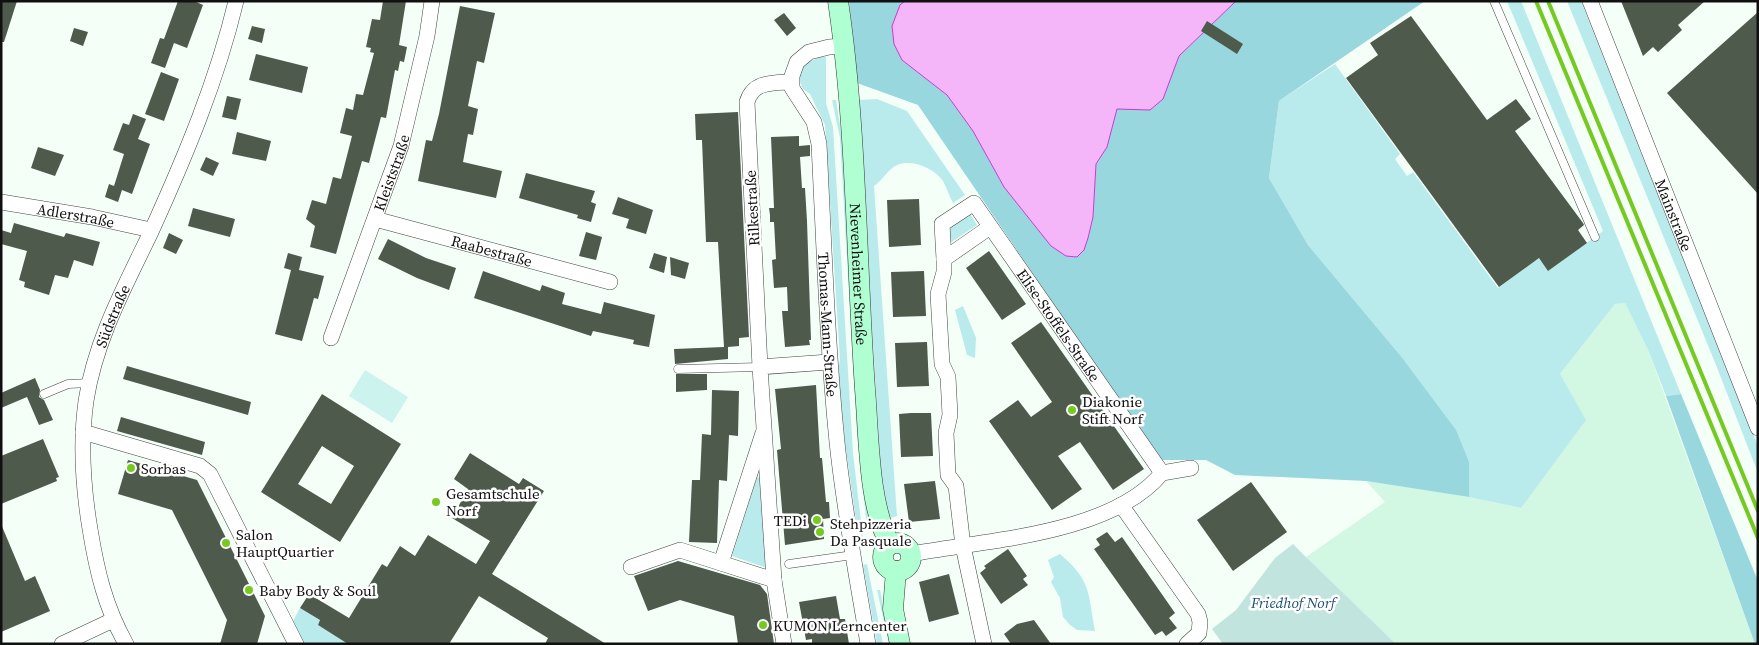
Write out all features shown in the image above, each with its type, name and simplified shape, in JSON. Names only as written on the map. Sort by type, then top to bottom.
[{"type":"main road","name":"Nievenheimer Straße","points":[[838,1],[844,46],[870,446],[877,512],[890,544],[886,548],[883,559],[890,569],[896,571]]},
{"type":"main road","points":[[890,544],[903,544],[911,554],[907,566],[896,571],[893,609],[900,644]]},
{"type":"street","name":"Südstraße","points":[[126,644],[113,620],[104,596],[85,500],[83,432],[90,383],[111,316],[201,115],[236,1]]},
{"type":"street","name":"Kleiststraße","points":[[331,338],[401,146],[427,36],[432,1]]},
{"type":"street","name":"Mainstraße","points":[[1590,1],[1758,428]]},
{"type":"street","points":[[791,82],[796,65],[803,56],[829,47],[844,46]]},
{"type":"street","name":"Rilkestraße","points":[[783,642],[774,580],[759,360],[747,107],[749,95],[756,87],[765,83],[791,82]]},
{"type":"street","name":"Thomas-Mann-Straße","points":[[791,82],[795,94],[814,122],[819,144],[830,362],[846,514],[868,644]]},
{"type":"street","name":"Adlerstraße","points":[[1,202],[92,217],[151,230]]},
{"type":"street","name":"Elise-Stoffels-Straße","points":[[944,259],[942,224],[974,203],[1162,473]]},
{"type":"street","name":"Raabestraße","points":[[375,219],[610,282]]},
{"type":"street","points":[[984,644],[963,546],[956,486],[948,475],[946,433],[950,415],[948,377],[942,364],[938,294],[944,272],[944,259],[990,227]]},
{"type":"street","points":[[759,360],[830,362]]},
{"type":"street","name":"Rilkestraße","points":[[721,563],[764,428]]},
{"type":"street","points":[[83,432],[200,466],[210,474],[296,644]]},
{"type":"street","points":[[911,554],[1052,530],[1080,522],[1121,505],[1155,481],[1162,473],[1191,468]]},
{"type":"street","points":[[1121,505],[1198,614],[1200,622],[1199,633],[1186,644]]},
{"type":"street","points":[[632,567],[680,550],[774,580]]},
{"type":"street","points":[[62,644],[113,620]]},
{"type":"lane","points":[[1494,1],[1595,237]]},
{"type":"lane","points":[[678,370],[759,360]]},
{"type":"lane","points":[[44,394],[68,384],[90,383]]},
{"type":"lane","points":[[788,564],[853,555]]},
{"type":"green space","points":[[1625,303],[1648,350],[1755,644],[1396,644],[1306,557],[1385,502],[1366,481],[1469,497],[1521,508],[1560,374],[1615,304]]},
{"type":"green space","name":"Friedhof Norf","points":[[1293,544],[1396,644],[1223,644],[1212,629],[1236,610],[1275,558]]},
{"type":"shaded area","points":[[849,1],[905,1],[900,5],[902,60],[947,95],[973,131],[1004,187],[1051,246],[1088,238],[1093,217],[1096,164],[1107,147],[1117,108],[1150,110],[1162,99],[1179,56],[1236,1],[1425,1],[1279,101],[1269,178],[1308,245],[1400,355],[1456,430],[1469,462],[1469,497],[1366,481],[1235,475],[1206,460],[1160,460],[918,105],[857,83]]},
{"type":"shaded area","points":[[905,1],[1236,1],[1179,56],[1163,99],[1150,110],[1117,109],[1107,147],[1096,164],[1093,217],[1084,250],[1077,257],[1066,256],[1051,246],[1004,187],[973,131],[947,95],[902,60],[894,44],[892,26],[900,5]]},
{"type":"shaded area","points":[[1507,1],[1521,1],[1681,394],[1666,396],[1648,350],[1625,303],[1615,304],[1560,374],[1586,420],[1521,508],[1469,497],[1469,462],[1400,355],[1308,245],[1269,178],[1279,101],[1335,64],[1400,154],[1395,159],[1407,176],[1413,172],[1498,288],[1539,258],[1549,270],[1603,231]]},
{"type":"shaded area","points":[[1567,1],[1581,1],[1758,446],[1758,473],[1716,365]]},
{"type":"shaded area","points":[[819,57],[826,57],[826,103],[833,127],[853,453],[864,547],[860,548],[845,443],[838,373],[840,359],[825,125],[810,94],[803,89],[798,78],[804,65]]},
{"type":"shaded area","points":[[877,99],[907,111],[965,195],[953,203],[939,176],[922,166],[909,163],[897,165],[874,186],[897,516],[890,518],[882,491],[858,100]]},
{"type":"shaded area","points":[[832,100],[836,100],[844,150],[860,442],[870,528],[867,528],[857,433],[840,138]]},
{"type":"shaded area","points":[[967,214],[971,215],[977,225],[950,243],[949,226]]},
{"type":"shaded area","points":[[963,306],[976,338],[975,358],[967,355],[955,310]]},
{"type":"shaded area","points":[[365,370],[408,397],[392,423],[349,396]]},
{"type":"shaded area","points":[[1681,394],[1758,581],[1758,644],[1755,644],[1666,396]]},
{"type":"shaded area","points":[[757,477],[761,478],[767,568],[732,556]]},
{"type":"shaded area","points":[[1060,554],[1078,572],[1083,580],[1089,597],[1095,631],[1077,630],[1063,617],[1060,598],[1051,582],[1054,577],[1048,560]]},
{"type":"shaded area","points":[[867,564],[883,644],[877,644],[863,565]]},
{"type":"shaded area","points":[[877,590],[880,590],[891,644],[889,644]]},
{"type":"shaded area","points":[[300,608],[320,620],[318,625],[348,644],[304,644],[293,621]]},
{"type":"building","points":[[1,1],[17,1],[4,42],[1,42]]},
{"type":"building","points":[[178,1],[194,1],[203,5],[187,48],[174,43],[165,68],[151,63],[160,38],[164,39]]},
{"type":"building","points":[[383,1],[406,1],[399,45],[407,47],[404,62],[400,61],[398,71],[395,70],[386,118],[381,117],[369,163],[362,161],[336,254],[310,247],[315,226],[306,219],[312,200],[326,204],[333,177],[341,179],[352,136],[340,133],[346,108],[353,110],[356,94],[363,95],[374,53],[370,52],[371,48],[366,47],[372,19],[380,20]]},
{"type":"building","points":[[1621,1],[1705,1],[1678,25],[1682,30],[1658,52],[1653,47],[1643,56]]},
{"type":"building","points":[[460,6],[495,13],[484,63],[477,61],[468,106],[478,109],[473,135],[468,134],[463,162],[502,171],[496,198],[418,181],[426,140],[432,141],[439,114]]},
{"type":"building","points":[[1758,12],[1758,194],[1667,93]]},
{"type":"building","points":[[784,13],[796,28],[787,36],[774,20]]},
{"type":"building","points":[[1411,16],[1487,120],[1516,99],[1531,119],[1515,131],[1583,223],[1584,225],[1578,230],[1587,243],[1548,271],[1539,258],[1499,287],[1346,78],[1378,55],[1370,43]]},
{"type":"building","points":[[1207,21],[1243,44],[1237,54],[1201,31]]},
{"type":"building","points":[[252,26],[265,29],[262,43],[248,39]]},
{"type":"building","points":[[74,28],[88,32],[83,46],[70,41]]},
{"type":"building","points":[[256,54],[308,67],[302,93],[249,80]]},
{"type":"building","points":[[161,72],[179,79],[164,121],[145,114]]},
{"type":"building","points":[[227,96],[241,99],[236,120],[222,117]]},
{"type":"building","points":[[738,112],[749,337],[739,338],[739,346],[728,347],[728,359],[675,364],[674,349],[724,347],[718,242],[706,242],[702,140],[696,140],[695,114]]},
{"type":"building","points":[[133,114],[146,119],[138,139],[150,144],[132,194],[122,190],[118,202],[105,197],[109,184],[114,186],[124,154],[113,150],[123,123],[129,125]]},
{"type":"building","points":[[237,132],[271,141],[266,161],[232,154]]},
{"type":"building","points":[[799,136],[799,146],[810,145],[810,156],[800,157],[802,188],[805,188],[807,221],[811,340],[809,340],[810,345],[785,347],[782,311],[788,311],[787,287],[774,288],[772,260],[776,259],[774,222],[770,222],[769,208],[774,208],[771,137]]},
{"type":"building","points":[[38,147],[64,155],[55,176],[31,168]]},
{"type":"building","points":[[206,157],[219,163],[213,176],[200,170]]},
{"type":"building","points":[[526,173],[595,191],[591,202],[596,204],[591,222],[577,218],[578,215],[519,198]]},
{"type":"building","points":[[618,197],[653,210],[646,234],[626,228],[629,219],[612,214]]},
{"type":"building","points":[[919,199],[921,245],[889,247],[887,200]]},
{"type":"building","points":[[193,208],[235,219],[230,237],[188,226]]},
{"type":"building","points":[[14,223],[64,237],[66,233],[100,242],[93,266],[74,260],[68,278],[55,275],[49,295],[24,287],[25,282],[19,280],[27,251],[1,244],[1,230],[11,233]]},
{"type":"building","points":[[586,232],[602,237],[596,260],[579,256]]},
{"type":"building","points":[[169,233],[183,240],[176,254],[163,248]]},
{"type":"building","points":[[388,239],[426,258],[456,268],[449,290],[417,278],[378,259]]},
{"type":"building","points":[[989,251],[1026,304],[1002,320],[966,268]]},
{"type":"building","points":[[288,253],[302,257],[299,270],[324,276],[318,299],[314,298],[302,341],[275,334],[291,270],[284,268]]},
{"type":"building","points":[[654,253],[667,257],[664,273],[649,268]]},
{"type":"building","points":[[670,257],[689,263],[685,279],[671,275]]},
{"type":"building","points":[[483,271],[540,291],[542,285],[565,293],[562,304],[601,314],[604,302],[655,315],[649,347],[633,344],[634,340],[593,331],[591,336],[474,298]]},
{"type":"building","points":[[924,271],[926,316],[893,317],[891,272]]},
{"type":"building","name":"Diakonie Stift Norf","points":[[1041,322],[1144,469],[1113,490],[1080,442],[1058,456],[1082,489],[1052,510],[989,421],[1018,400],[1031,417],[1052,402],[1011,343]]},
{"type":"building","points":[[927,342],[929,386],[897,387],[895,343]]},
{"type":"building","points":[[127,366],[251,402],[248,415],[123,379]]},
{"type":"building","points":[[676,374],[707,374],[707,390],[676,392]]},
{"type":"building","points":[[35,378],[40,390],[39,397],[44,400],[53,420],[39,425],[27,397],[1,408],[1,393]]},
{"type":"building","points":[[816,385],[820,458],[822,458],[826,502],[829,502],[830,518],[823,519],[824,539],[785,545],[777,450],[781,449],[775,389]]},
{"type":"building","points":[[712,390],[739,391],[738,436],[729,435],[727,481],[719,480],[717,543],[689,542],[692,480],[700,480],[702,434],[711,435]]},
{"type":"building","points":[[322,394],[401,444],[340,542],[261,492]],"holes":[[[322,446],[354,466],[331,504],[298,484]]]},
{"type":"building","points":[[931,413],[933,456],[901,457],[899,414]]},
{"type":"building","points":[[121,417],[205,442],[202,455],[117,431]]},
{"type":"building","points":[[43,439],[59,477],[56,478],[57,481],[1,504],[1,456]]},
{"type":"building","points":[[470,453],[519,484],[523,478],[544,491],[492,574],[606,644],[545,644],[548,638],[479,596],[449,644],[348,644],[318,625],[320,620],[300,608],[309,594],[349,618],[382,564],[387,567],[400,546],[415,556],[428,535],[476,564],[490,541],[452,518],[468,489],[454,479]]},
{"type":"building","points":[[128,460],[197,480],[265,616],[257,644],[220,644],[227,620],[172,510],[118,494]]},
{"type":"building","points":[[935,481],[940,519],[909,522],[904,484]]},
{"type":"building","points":[[1251,482],[1287,532],[1233,571],[1197,520]]},
{"type":"building","points":[[1,524],[25,581],[35,576],[50,611],[1,632]]},
{"type":"building","points":[[1107,532],[1115,542],[1122,537],[1175,613],[1169,618],[1177,628],[1166,636],[1162,631],[1155,635],[1094,549],[1100,545],[1096,539]]},
{"type":"building","points":[[1008,549],[1027,576],[1023,579],[1028,585],[1001,604],[980,573],[986,568],[984,566]]},
{"type":"building","points":[[678,561],[760,585],[767,594],[774,644],[738,644],[734,616],[680,600],[648,611],[634,576]]},
{"type":"building","points":[[949,574],[959,614],[929,622],[919,582]]},
{"type":"building","points":[[836,596],[840,619],[845,619],[849,644],[812,644],[812,639],[806,640],[799,602]]},
{"type":"building","points":[[1034,620],[1051,644],[1011,644],[1004,634],[1017,624]]},
{"type":"railway","points":[[1536,1],[1758,538]]},
{"type":"railway","points":[[1548,1],[1758,511]]},
{"type":"place","name":"Diakonie Stift Norf","points":[[1072,410]]},
{"type":"place","name":"Sorbas","points":[[131,468]]},
{"type":"place","name":"Gesamtschule Norf","points":[[436,502]]},
{"type":"place","name":"TEDi","points":[[817,520]]},
{"type":"place","name":"Stehpizzeria Da Pasquale","points":[[820,532]]},
{"type":"place","name":"Salon HauptQuartier","points":[[226,543]]},
{"type":"place","name":"Baby Body & Soul","points":[[249,590]]},
{"type":"place","name":"KUMON Lerncenter","points":[[763,625]]}]
